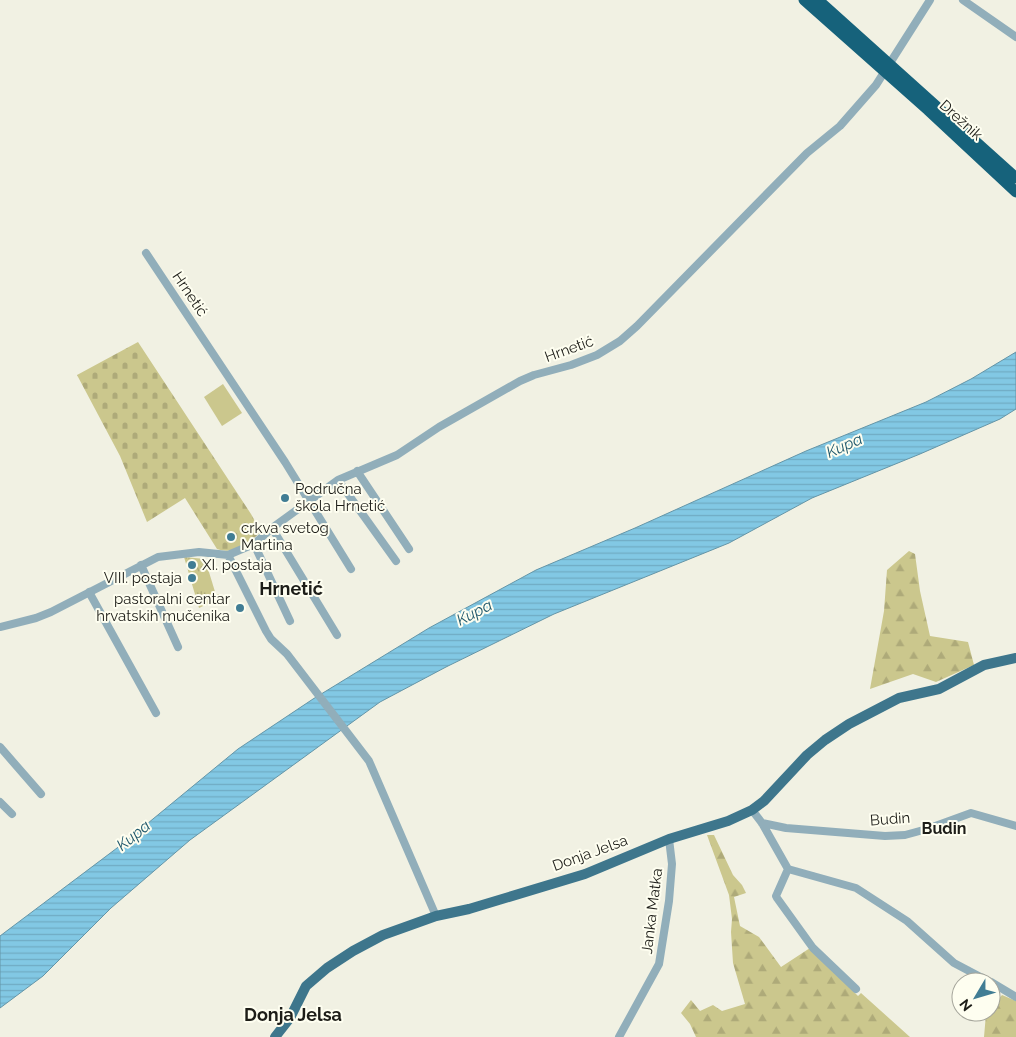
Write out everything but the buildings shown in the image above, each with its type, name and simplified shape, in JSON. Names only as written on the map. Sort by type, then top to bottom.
[{"type":"highway","name":"Drežnik","points":[[804,0],[928,110],[1016,192]]},
{"type":"highway","name":"Drežnik","points":[[818,0],[1016,178]]},
{"type":"main road","name":"Donja Jelsa","points":[[275,1037],[290,1018],[306,986],[327,968],[383,935],[436,916],[469,909],[585,874],[668,839],[728,821],[752,810],[825,740],[849,724],[899,698],[940,688],[984,665],[1016,658]]},
{"type":"street","name":"Hrnetić","points":[[0,627],[36,618],[158,557],[199,552],[228,555],[254,544],[272,528],[338,480],[397,455],[439,427],[520,381],[581,362],[620,341],[807,153],[840,126],[876,85],[930,0]]},
{"type":"street","points":[[963,0],[1016,37]]},
{"type":"street","name":"Hrnetić","points":[[146,253],[285,462],[308,501]]},
{"type":"street","points":[[357,471],[409,549]]},
{"type":"street","points":[[338,480],[396,561]]},
{"type":"street","points":[[308,501],[351,569]]},
{"type":"street","points":[[272,528],[337,636]]},
{"type":"street","points":[[254,544],[290,621]]},
{"type":"street","points":[[228,555],[266,632],[300,670],[369,761],[436,916]]},
{"type":"street","points":[[141,565],[178,647]]},
{"type":"street","points":[[89,592],[156,713]]},
{"type":"street","points":[[0,747],[41,794]]},
{"type":"street","points":[[0,802],[12,814]]},
{"type":"street","points":[[752,810],[762,823],[788,869],[856,888],[907,921],[954,963],[972,972]]},
{"type":"street","name":"Budin","points":[[762,823],[786,828],[885,836],[905,835],[972,813],[1016,826]]},
{"type":"street","name":"Janka Matka","points":[[619,1037],[659,964],[669,901],[672,864],[668,839]]},
{"type":"street","points":[[788,869],[776,896],[777,898],[812,948],[856,989]]},
{"type":"street","points":[[1001,987],[1013,994]]},
{"type":"green space","points":[[138,342],[261,532],[251,541],[240,547],[230,551],[217,549],[185,498],[147,522],[120,456],[77,375]]},
{"type":"green space","points":[[223,384],[242,413],[222,426],[204,397]]},
{"type":"green space","points":[[909,551],[915,554],[920,591],[930,636],[968,642],[974,665],[936,682],[913,674],[870,689],[884,611],[887,570]]},
{"type":"green space","points":[[184,557],[205,559],[216,595],[219,594],[220,598],[199,608]]},
{"type":"green space","points":[[707,835],[714,835],[733,875],[746,893],[734,897],[740,926],[759,937],[781,967],[810,948],[858,996],[861,993],[910,1037],[696,1037],[690,1024],[681,1013],[691,1000],[700,1011],[713,1005],[722,1011],[745,1004],[733,963],[732,919],[729,895]]},
{"type":"green space","points":[[1001,996],[1016,1001],[1016,1037],[984,1037],[985,1022],[1001,1022]]},
{"type":"water","name":"Kupa","points":[[1016,352],[1016,409],[1000,419],[812,498],[729,543],[554,614],[380,702],[190,840],[111,908],[43,976],[0,1008],[0,936],[125,842],[238,749],[313,699],[429,628],[536,570],[806,451],[926,402],[971,379]]},
{"type":"place","name":"Područna škola Hrnetić","points":[[285,498]]},
{"type":"place","name":"crkva svetog Martina","points":[[231,537]]},
{"type":"place","name":"XI. postaja","points":[[192,565]]},
{"type":"place","name":"VIII. postaja","points":[[192,578]]},
{"type":"place","name":"pastoralni centar hrvatskih mučenika","points":[[240,608]]},
{"type":"district","name":"Hrnetić","points":[[291,589]]},
{"type":"district","name":"Budin","points":[[944,828]]},
{"type":"district","name":"Donja Jelsa","points":[[293,1015]]}]
